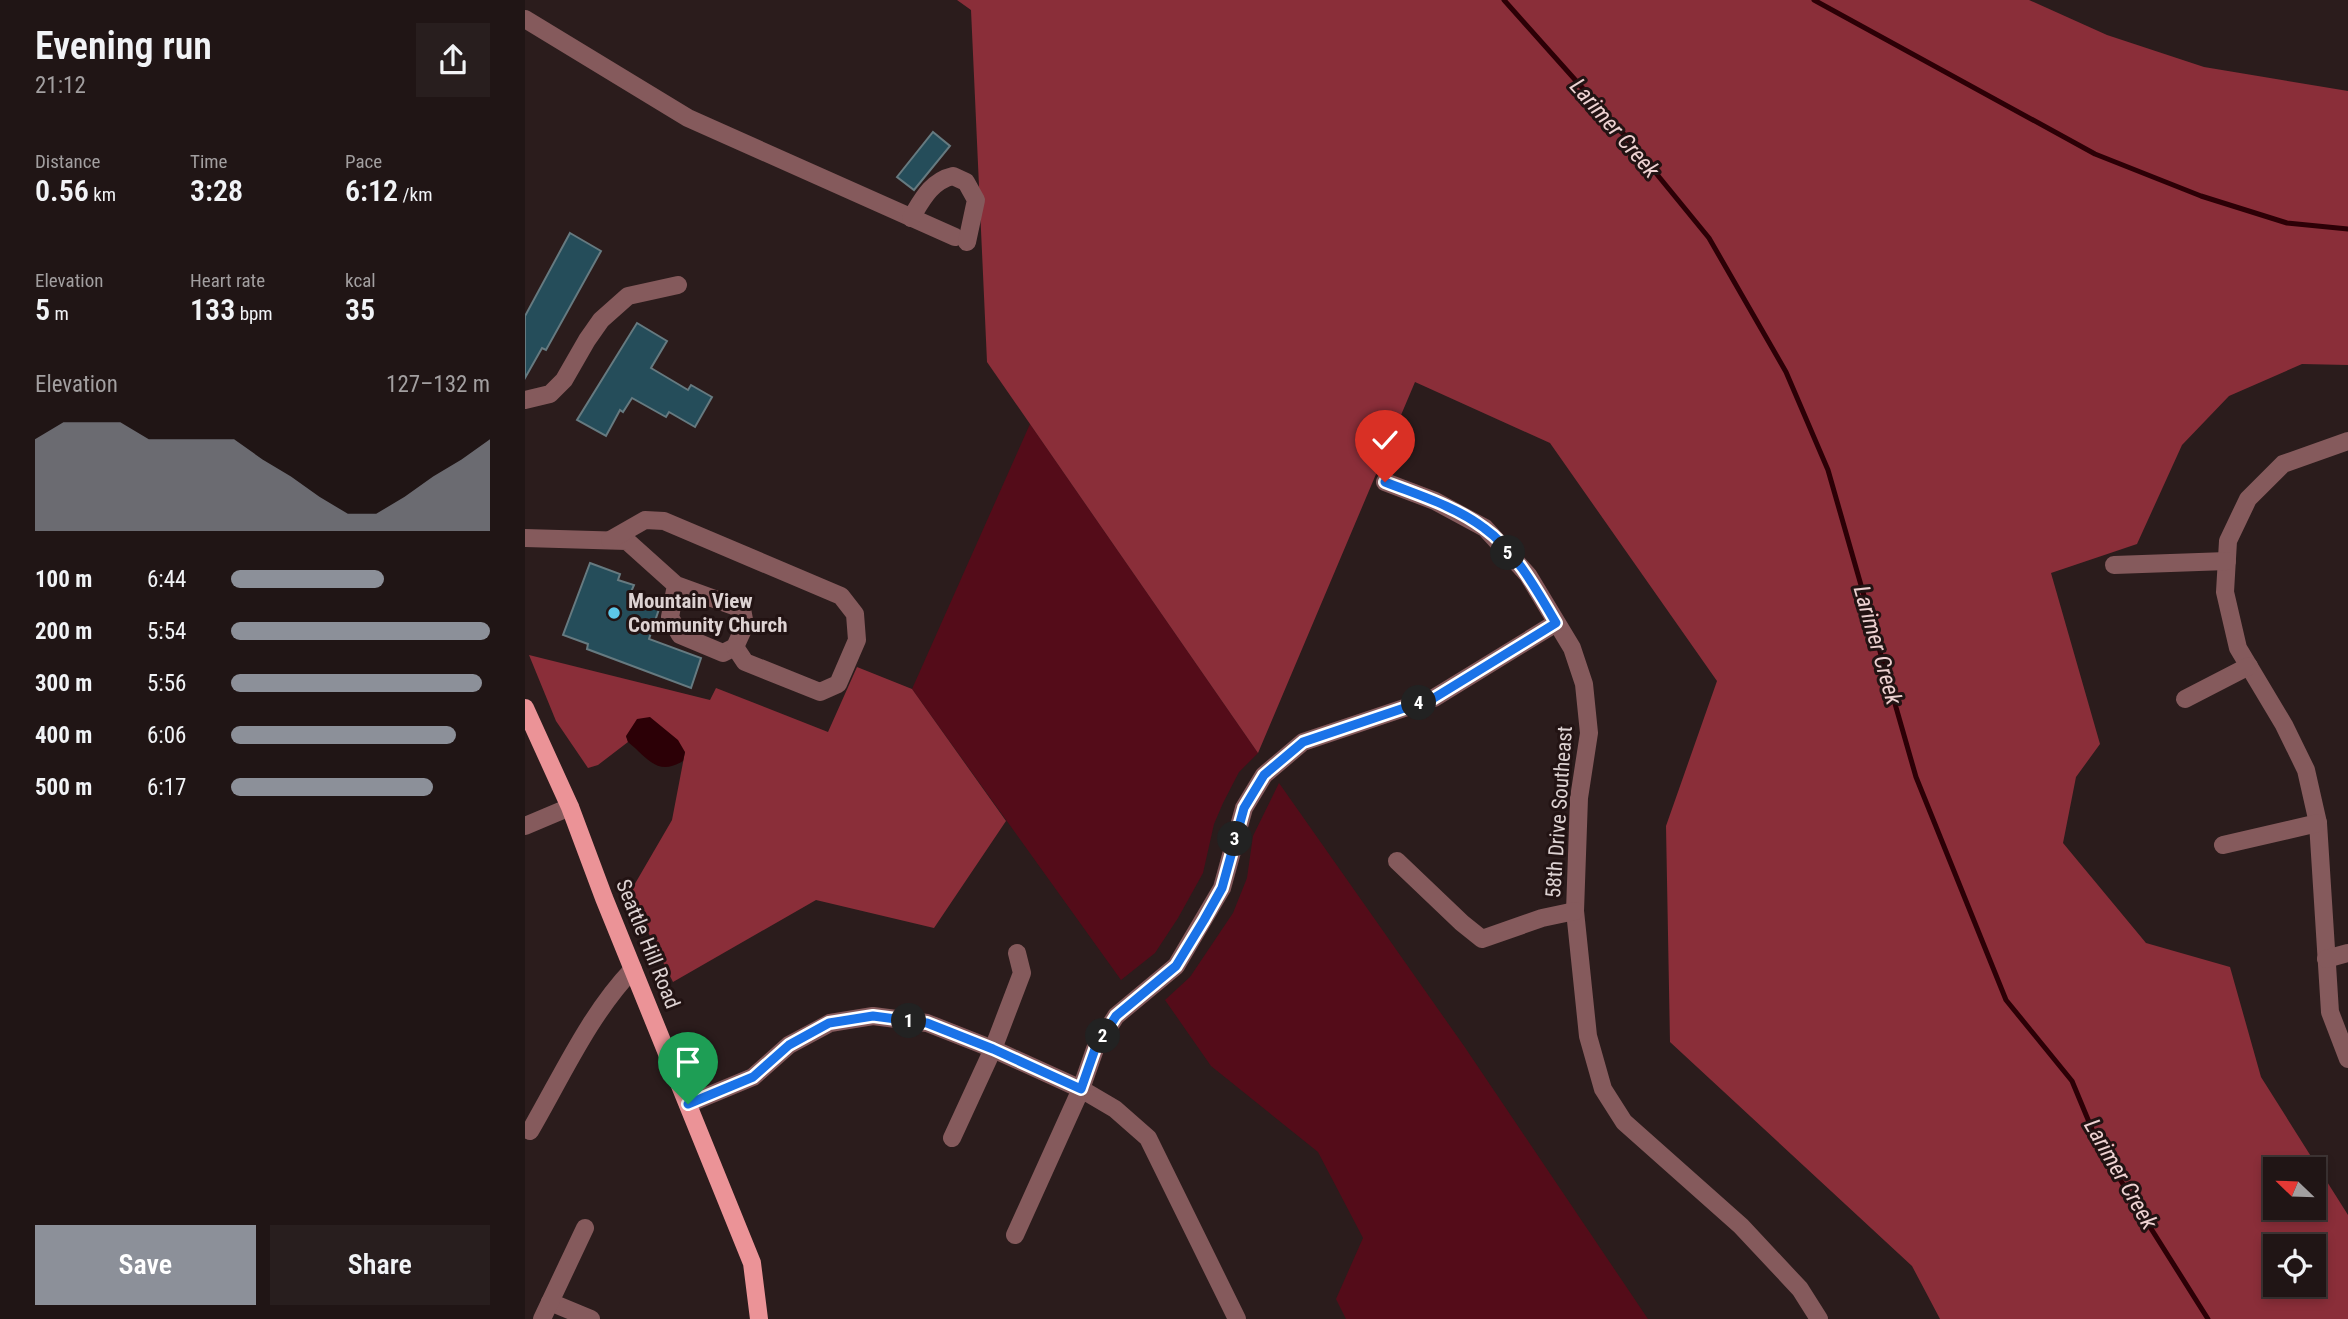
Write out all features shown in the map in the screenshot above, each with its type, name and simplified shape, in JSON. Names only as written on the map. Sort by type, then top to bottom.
[{"type":"main road","name":"Seattle Hill Road","points":[[525,708],[570,807],[752,1263],[759,1319]]},
{"type":"street","points":[[525,19],[688,118],[911,218],[961,240],[976,200],[966,182],[954,176],[946,177],[929,189],[911,218]]},
{"type":"street","points":[[525,401],[549,394],[564,380],[594,330],[628,296],[678,285]]},
{"type":"street","points":[[2346,442],[2283,464],[2248,499],[2228,541],[2225,592],[2238,648],[2284,725],[2306,770],[2318,823],[2330,1012],[2348,1059]]},
{"type":"street","name":"58th Drive Southeast","points":[[1385,482],[1436,501],[1485,528],[1528,575],[1572,648],[1584,684],[1589,733],[1579,798],[1575,911],[1588,1037],[1603,1089],[1624,1122],[1741,1226],[1800,1289],[1819,1319]]},
{"type":"street","points":[[610,540],[645,520],[664,521],[841,596],[855,614],[857,640],[846,667],[838,684],[820,692],[745,662],[735,646]]},
{"type":"street","points":[[525,538],[627,541],[676,584],[741,609],[745,625],[735,646],[723,653],[680,635],[670,617],[676,584]]},
{"type":"street","points":[[2114,565],[2227,561]]},
{"type":"street","points":[[1015,1236],[1081,1089],[1095,1049],[1116,1016],[1176,966],[1222,888],[1244,808],[1264,775],[1303,742],[1434,698],[1556,623]]},
{"type":"street","points":[[2185,699],[2249,666]]},
{"type":"street","points":[[525,826],[570,807]]},
{"type":"street","points":[[2223,845],[2318,823]]},
{"type":"street","points":[[1397,861],[1482,939],[1542,918],[1575,911]]},
{"type":"street","points":[[952,1138],[993,1049],[1022,973],[1017,953]]},
{"type":"street","points":[[2326,959],[2348,953]]},
{"type":"street","points":[[530,1131],[600,1010],[633,970]]},
{"type":"street","points":[[688,1104],[753,1077],[789,1045],[829,1023],[873,1016],[927,1023],[993,1049],[1081,1089],[1115,1109],[1148,1138],[1237,1319]]},
{"type":"street","points":[[542,1319],[585,1228]]},
{"type":"street","points":[[550,1302],[591,1319]]},
{"type":"shaded area","points":[[957,0],[2029,0],[2107,35],[2204,67],[2348,91],[2348,365],[2302,364],[2229,396],[2182,445],[2137,544],[2051,573],[2100,744],[2076,777],[2063,843],[2146,943],[2230,967],[2261,1077],[2311,1157],[2263,1157],[2263,1220],[2326,1220],[2326,1180],[2348,1215],[2348,1319],[1940,1319],[1912,1266],[1670,1042],[1666,826],[1717,681],[1550,443],[1415,382],[1258,753],[987,362],[971,10]]},
{"type":"shaded area","points":[[1030,424],[1258,753],[1239,772],[1223,803],[1214,824],[1203,873],[1178,918],[1155,953],[1121,980],[912,689]]},
{"type":"shaded area","points":[[529,655],[710,700],[716,688],[828,732],[857,667],[912,689],[1006,821],[934,928],[816,900],[673,982],[629,894],[672,820],[685,752],[626,736],[628,742],[598,765],[588,768],[556,721]]},
{"type":"shaded area","points":[[650,717],[678,740],[685,752],[683,761],[666,767],[653,764],[628,742],[626,736],[637,719]]},
{"type":"shaded area","points":[[1279,783],[1464,1046],[1648,1319],[1346,1319],[1336,1299],[1363,1238],[1318,1152],[1211,1066],[1165,1000],[1190,977],[1233,913],[1247,878],[1253,836]]},
{"type":"building","points":[[933,132],[950,146],[914,190],[897,177]]},
{"type":"building","points":[[570,233],[601,251],[546,350],[542,348],[525,378],[525,316]]},
{"type":"building","points":[[637,323],[667,341],[651,368],[688,390],[691,385],[712,397],[695,427],[669,412],[666,417],[632,398],[623,412],[620,410],[606,436],[577,420]]},
{"type":"building","points":[[590,563],[620,574],[618,580],[634,585],[631,592],[660,606],[649,639],[701,658],[691,688],[587,649],[588,644],[563,635]]},
{"type":"waterway","name":"Larimer Creek","points":[[1504,0],[1628,139],[1709,238],[1786,372],[1828,470],[1916,777],[2006,1000],[2072,1081],[2099,1146],[2208,1319]]},
{"type":"waterway","points":[[1814,0],[2095,154],[2201,196],[2287,223],[2348,229]]},
{"type":"place","name":"Mountain View Community Church","points":[[614,613]]},
{"type":"route","points":[[688,1104],[753,1077],[789,1045],[829,1023],[873,1016],[927,1023],[993,1049],[1081,1089],[1095,1049],[1116,1016],[1143,990],[1176,966],[1204,920],[1222,888],[1244,808],[1264,775],[1303,742],[1434,698],[1556,623],[1528,575],[1485,528],[1436,501],[1385,482]]}]
